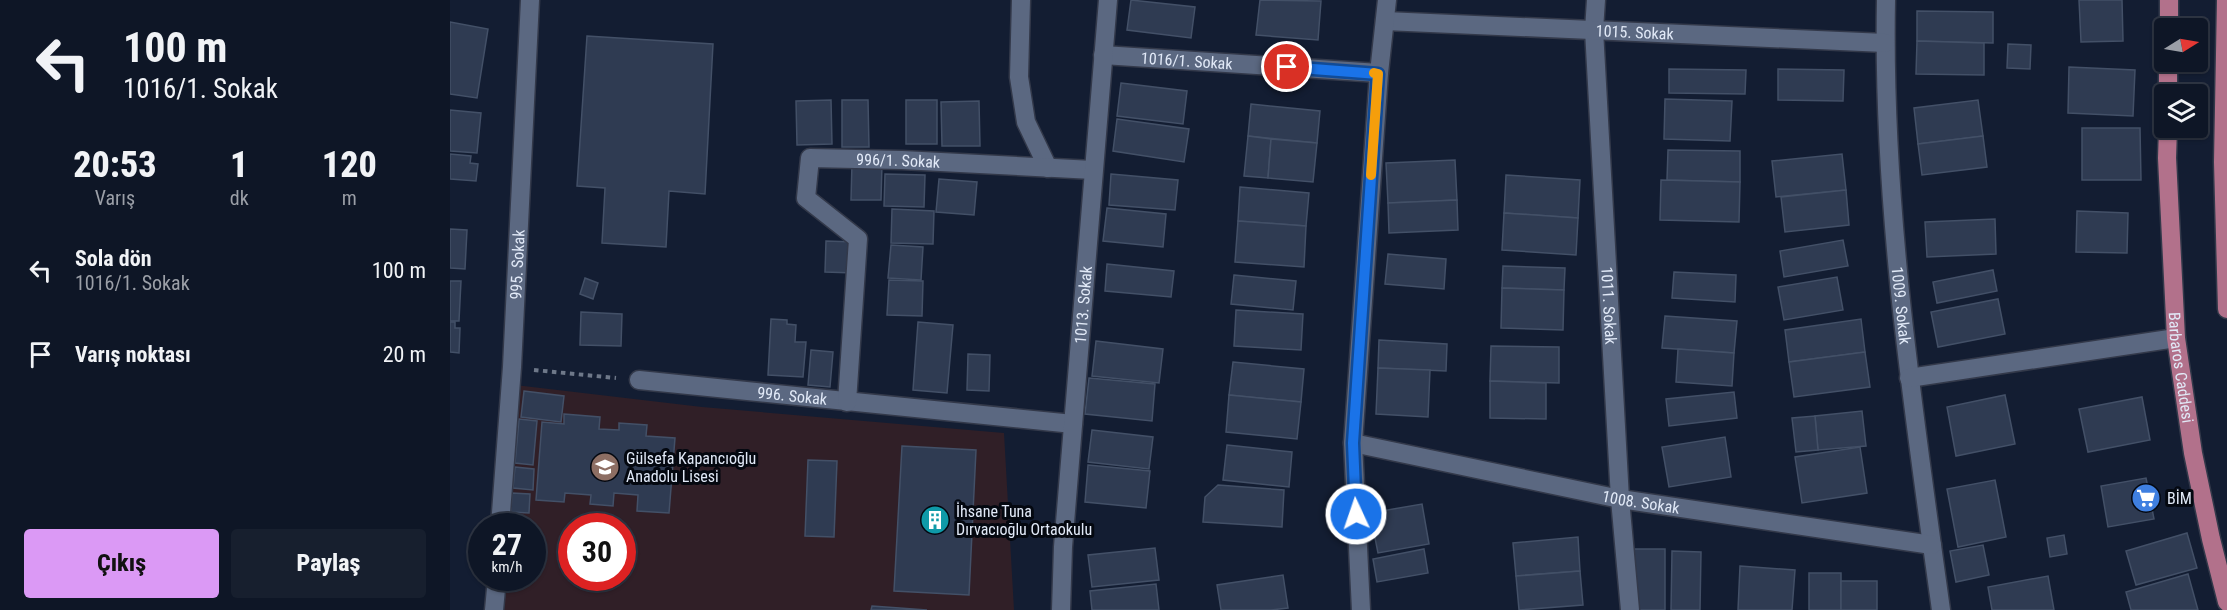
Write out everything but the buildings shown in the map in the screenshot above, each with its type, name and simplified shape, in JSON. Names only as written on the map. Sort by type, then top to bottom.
[{"type":"main road","points":[[2169,0],[2169,18]]},
{"type":"main road","points":[[2226,0],[2227,309]]},
{"type":"main road","name":"Barbaros Caddesi","points":[[2168,138],[2176,338],[2193,453],[2227,602]]},
{"type":"street","name":"995. Sokak","points":[[501,513],[512,368],[530,0]]},
{"type":"street","points":[[1021,0],[1019,77],[1026,122],[1048,168]]},
{"type":"street","name":"1013. Sokak","points":[[1061,610],[1063,547],[1108,0]]},
{"type":"street","points":[[1361,610],[1353,443],[1378,74],[1387,0]]},
{"type":"street","name":"1011. Sokak","points":[[1596,0],[1594,30],[1620,499],[1630,610]]},
{"type":"street","name":"1009. Sokak","points":[[1886,0],[1885,43],[1892,205],[1909,378],[1941,610]]},
{"type":"street","name":"1015. Sokak","points":[[1385,21],[1885,43]]},
{"type":"street","name":"1016/1. Sokak","points":[[1102,55],[1378,74]]},
{"type":"street","name":"996/1. Sokak","points":[[848,402],[858,239],[806,198],[810,158],[1093,170]]},
{"type":"street","points":[[1909,378],[2176,338]]},
{"type":"street","name":"996. Sokak","points":[[639,380],[1073,424]]},
{"type":"street","name":"1008. Sokak","points":[[1353,443],[1620,499],[1932,544]]},
{"type":"street","points":[[494,610],[495,591]]},
{"type":"path","points":[[512,368],[639,380]]},
{"type":"shaded area","points":[[515,385],[702,407],[1004,433],[1014,610],[504,610],[505,591],[546,591],[546,513],[509,513]]},
{"type":"slow traffic","points":[[1371,175],[1378,74],[1374,73]]},
{"type":"place","name":"Gülsefa Kapancıoğlu Anadolu Lisesi","points":[[605,467]]},
{"type":"place","name":"BİM","points":[[2146,498]]},
{"type":"place","name":"İhsane Tuna Dırvacıoğlu Ortaokulu","points":[[935,520]]},
{"type":"route","points":[[1287,67],[1378,74],[1353,443],[1356,514]]}]
